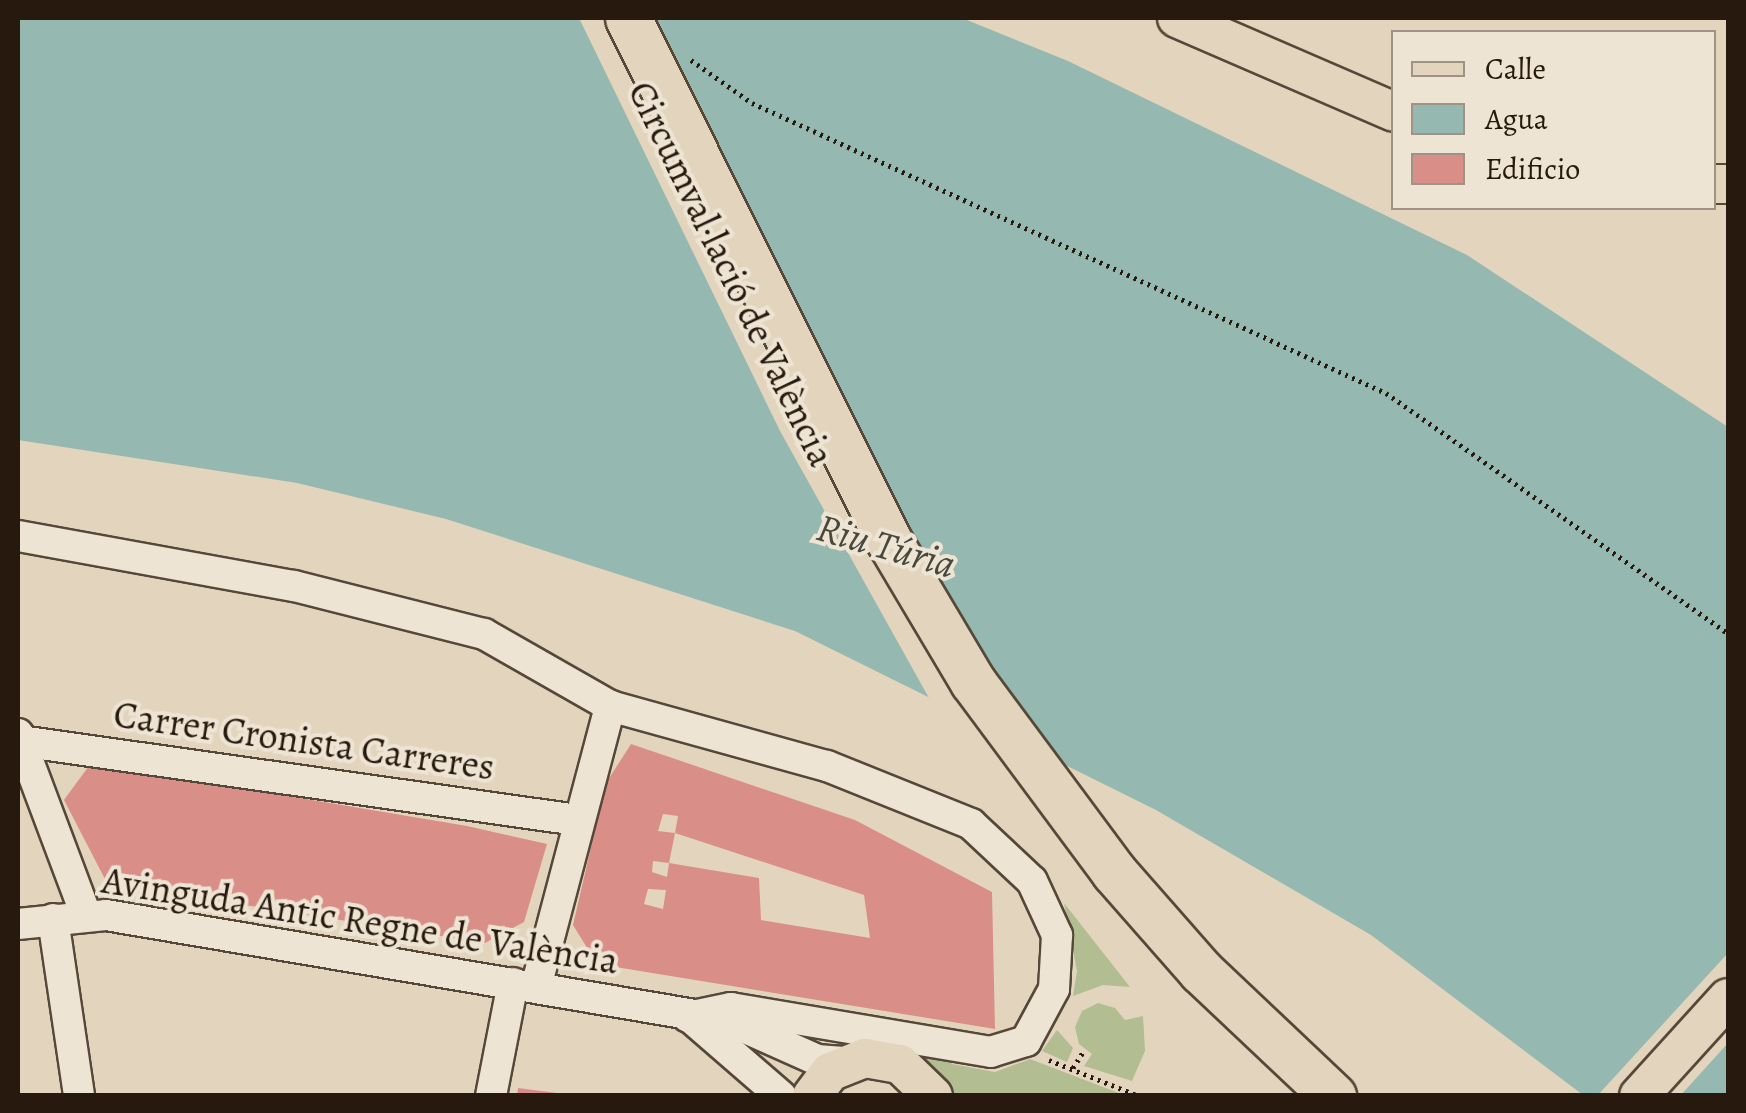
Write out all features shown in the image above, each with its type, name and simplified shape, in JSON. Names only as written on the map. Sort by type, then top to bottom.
[{"type":"highway","name":"Circumval·lació de València","points":[[605,18],[867,551],[949,688],[1102,877],[1181,984],[1297,1096]]},
{"type":"highway","points":[[628,18],[888,540],[973,682],[1102,877],[1333,1096]]},
{"type":"main road","points":[[1177,18],[1391,111]]},
{"type":"main road","points":[[1639,1096],[1728,998]]},
{"type":"main road","points":[[812,1096],[847,1062],[913,1052],[933,1096]]},
{"type":"street","points":[[18,536],[300,587],[484,634],[610,706],[827,766],[971,824],[1032,881],[1057,934],[1054,990],[1031,1048]]},
{"type":"street","points":[[491,1096],[610,706]]},
{"type":"street","points":[[19,738],[86,915]]},
{"type":"street","name":"Carrer Cronista Carreres","points":[[19,738],[577,820]]},
{"type":"street","name":"Avinguda Antic Regne de València","points":[[18,924],[86,915],[525,985],[730,1021],[817,1060],[847,1062]]},
{"type":"street","points":[[53,918],[80,1096]]},
{"type":"street","name":"Avinguda Antic Regne de València","points":[[688,1016],[731,1008],[913,1052],[1031,1048]]},
{"type":"street","points":[[688,1016],[780,1096]]},
{"type":"path","points":[[677,50],[752,104],[1386,393],[1728,633]]},
{"type":"path","points":[[1031,1048],[1138,1096]]},
{"type":"path","points":[[1072,1069],[1085,1050]]},
{"type":"green space","points":[[1064,903],[1130,987],[1103,985],[1073,996],[1077,971]]},
{"type":"green space","points":[[1098,1003],[1115,1008],[1125,1020],[1143,1016],[1145,1051],[1132,1081],[1084,1066],[1092,1054],[1079,1044],[1075,1027],[1082,1011]]},
{"type":"green space","points":[[1057,1030],[1073,1048],[1067,1062],[1042,1051]]},
{"type":"green space","points":[[920,1055],[943,1055],[952,1064],[995,1072],[1030,1059],[1124,1095],[951,1095]]},
{"type":"water","name":"Riu Túria","points":[[18,18],[962,18],[1068,61],[1467,255],[1728,427],[1728,1095],[1583,1095],[1371,935],[1156,810],[795,631],[446,519],[297,483],[18,440]]},
{"type":"pier","points":[[579,18],[648,18],[923,566],[1044,758],[929,698],[780,431]]},
{"type":"pier","points":[[1728,953],[1728,1043],[1680,1096],[1598,1095]]},
{"type":"building","points":[[631,744],[855,820],[992,892],[995,1029],[597,964],[573,925],[606,783]],"holes":[[[663,814],[678,816],[675,833],[658,831]],[[675,833],[864,895],[870,938],[761,920],[759,878],[669,863]],[[653,861],[669,863],[667,877],[652,872]],[[648,889],[666,890],[663,909],[644,904]]]},
{"type":"building","points":[[91,763],[467,826],[547,844],[524,922],[485,943],[107,883],[64,800]]},
{"type":"building","points":[[518,1088],[557,1093],[557,1096],[517,1096]]}]
